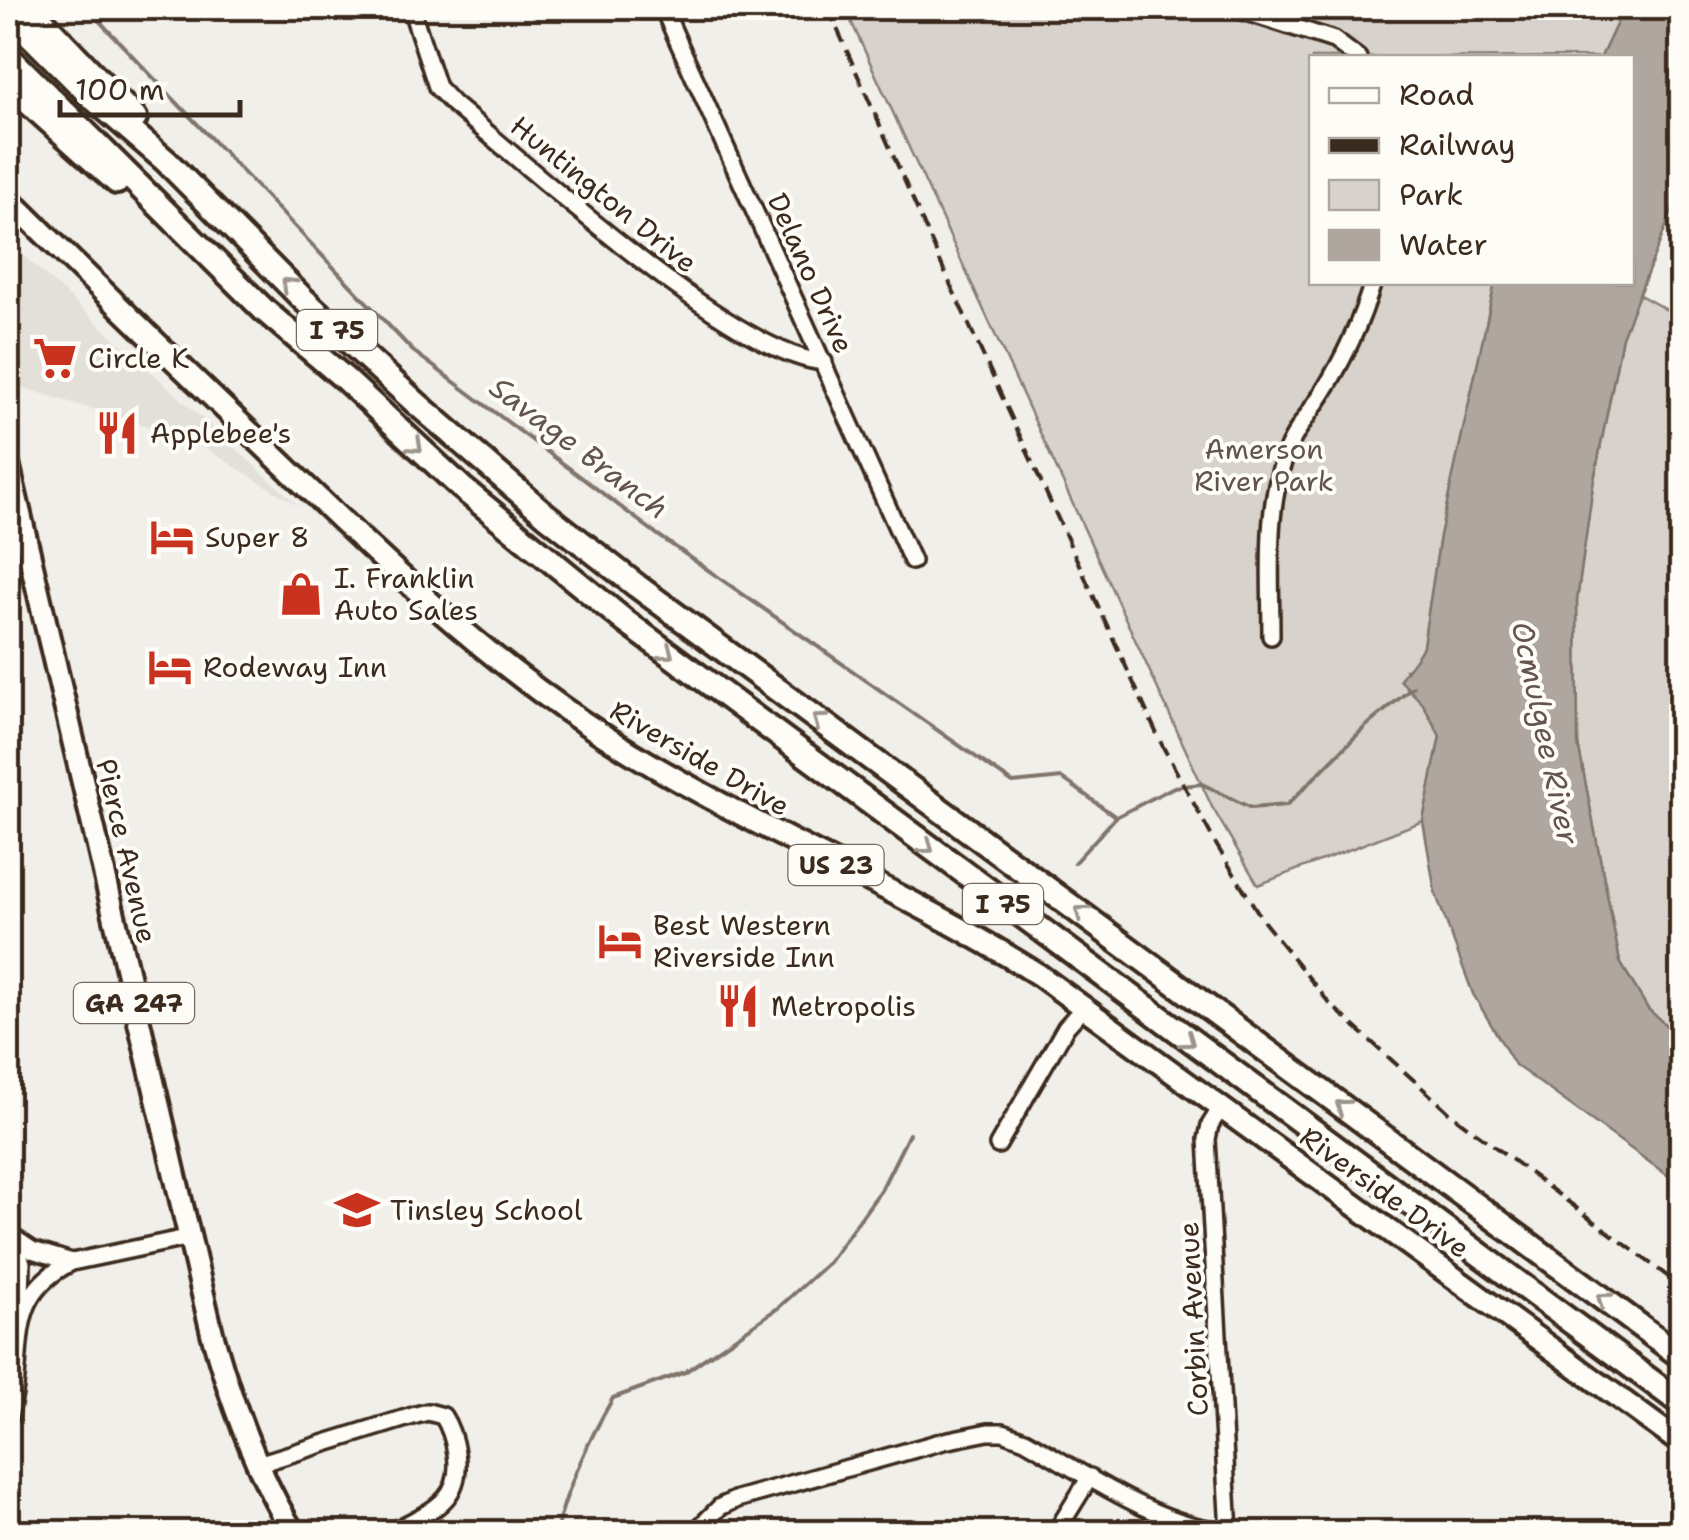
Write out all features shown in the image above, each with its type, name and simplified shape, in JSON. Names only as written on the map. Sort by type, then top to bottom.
[{"type":"highway","points":[[30,8],[134,118],[166,161]]},
{"type":"highway","name":"I 75","points":[[8,13],[94,99],[166,161],[302,298],[546,515],[1682,1357]]},
{"type":"highway","name":"I 75","points":[[8,56],[220,268],[462,488],[626,622],[1682,1404]]},
{"type":"highway","points":[[8,84],[138,201],[220,268]]},
{"type":"main road","name":"Riverside Drive","points":[[8,198],[382,561],[510,669],[669,776],[974,934],[1222,1106],[1682,1444]]},
{"type":"main road","points":[[8,211],[30,220]]},
{"type":"main road","name":"Pierce Avenue","points":[[8,463],[15,535],[225,1381],[258,1464],[294,1532]]},
{"type":"street","name":"Huntington Drive","points":[[411,8],[438,86],[453,104],[633,252],[703,304],[804,360],[824,362]]},
{"type":"street","name":"Delano Drive","points":[[663,8],[912,560]]},
{"type":"street","points":[[1234,8],[1334,40],[1354,55]]},
{"type":"street","points":[[1271,636],[1274,495],[1280,472],[1307,414],[1357,331],[1372,285]]},
{"type":"street","points":[[998,1145],[1066,1028],[1084,1008]]},
{"type":"street","name":"Corbin Avenue","points":[[1222,1106],[1210,1124],[1207,1139],[1229,1532]]},
{"type":"street","points":[[10,1236],[32,1250],[72,1262]]},
{"type":"street","points":[[8,1419],[13,1397],[10,1333],[21,1299],[22,1264],[10,1236]]},
{"type":"street","points":[[21,1299],[46,1274],[72,1262],[191,1238]]},
{"type":"street","points":[[258,1464],[416,1415],[428,1412],[442,1416],[455,1449],[455,1486],[432,1510],[392,1532]]},
{"type":"street","points":[[695,1532],[720,1507],[738,1499],[944,1441],[1003,1432],[1026,1440],[1162,1515],[1194,1527],[1229,1532]]},
{"type":"street","points":[[1056,1532],[1090,1477]]},
{"type":"shaded area","points":[[8,241],[300,507],[192,440],[8,383]]},
{"type":"green space","name":"Amerson River Park","points":[[845,8],[1624,8],[1602,55],[1309,55],[1309,285],[1495,285],[1440,536],[1423,646],[1415,663],[1405,670],[1440,736],[1423,821],[1258,885],[1212,807]]},
{"type":"green space","points":[[1638,294],[1681,318],[1681,1039],[1648,1009],[1620,962],[1578,744],[1577,600],[1593,485],[1622,337]]},
{"type":"water","name":"Ocmulgee River","points":[[1624,8],[1681,8],[1681,189],[1622,337],[1593,485],[1577,600],[1578,744],[1620,962],[1648,1009],[1681,1039],[1681,1185],[1515,1065],[1473,994],[1435,892],[1423,821],[1440,736],[1423,704],[1400,680],[1423,646],[1440,536],[1495,285],[1634,285],[1634,55],[1602,55]]},
{"type":"waterway","name":"Savage Branch","points":[[87,8],[413,351],[658,535],[1013,783],[1062,778],[1116,817]]},
{"type":"waterway","points":[[1074,863],[1116,817],[1174,787],[1202,784],[1251,808],[1287,805],[1365,727],[1413,687]]},
{"type":"waterway","points":[[556,1532],[580,1463],[613,1398],[685,1372],[778,1308],[829,1262],[881,1190],[909,1134]]},
{"type":"railway","points":[[828,8],[1162,745],[1264,922],[1330,1004],[1451,1114],[1682,1287]]},
{"type":"place","name":"Circle K","points":[[55,358]]},
{"type":"place","name":"Applebee's","points":[[117,433]]},
{"type":"place","name":"Super 8","points":[[172,537]]},
{"type":"place","name":"I. Franklin Auto Sales","points":[[301,594]]},
{"type":"place","name":"Rodeway Inn","points":[[170,667]]},
{"type":"place","name":"Best Western Riverside Inn","points":[[620,941]]},
{"type":"place","name":"Metropolis","points":[[738,1006]]},
{"type":"place","name":"Tinsley School","points":[[357,1210]]}]
